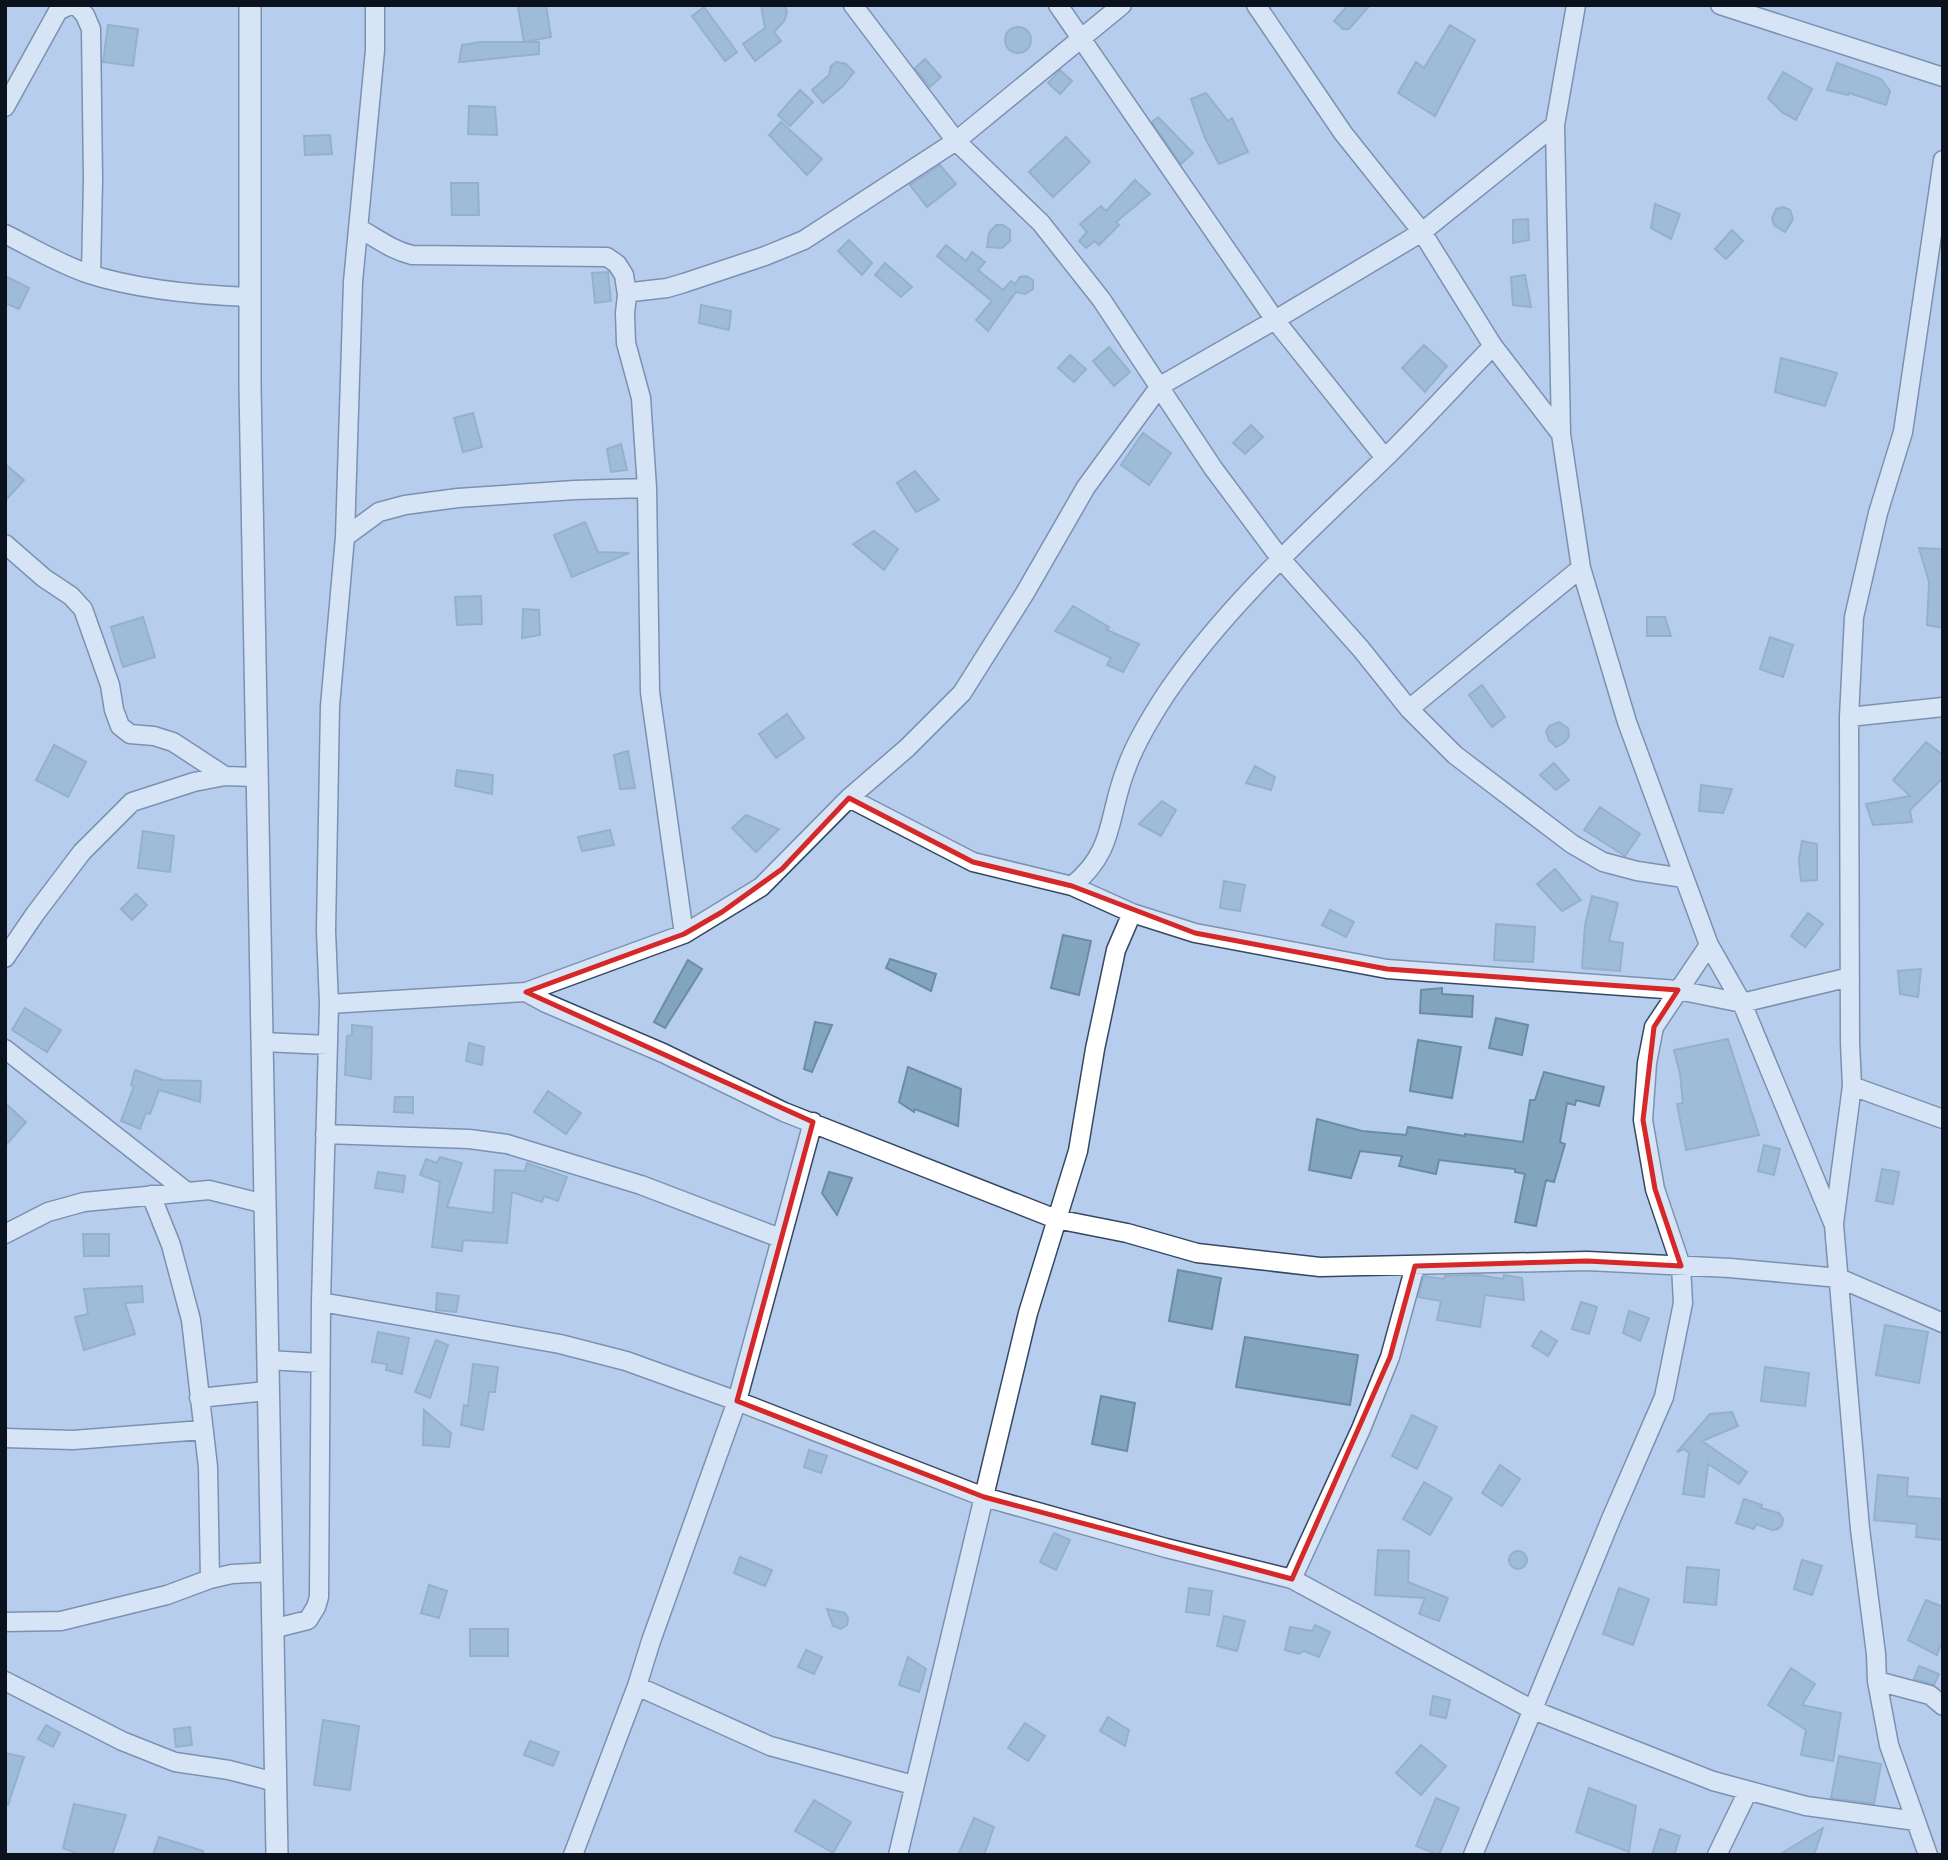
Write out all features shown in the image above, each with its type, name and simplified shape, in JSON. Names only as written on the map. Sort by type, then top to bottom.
[{"type":"street","points":[[5,107],[58,11],[70,5]]},
{"type":"street","points":[[76,5],[85,15],[91,29],[91,274]]},
{"type":"street","points":[[250,5],[249,297],[256,777],[277,1855]]},
{"type":"street","points":[[272,1629],[308,1620],[317,1607],[319,1597],[321,1302],[329,1004],[326,931],[330,706],[345,537],[353,282],[375,50],[375,5]]},
{"type":"street","points":[[853,5],[956,141],[1041,223],[1101,299],[1213,468],[1280,558],[1361,649],[1409,709],[1455,755],[1572,844],[1603,862],[1637,871],[1684,878]]},
{"type":"street","points":[[1058,5],[1275,320],[1385,458]]},
{"type":"street","points":[[627,295],[684,283],[804,240],[956,141],[1122,5]]},
{"type":"street","points":[[1256,5],[1343,133],[1422,232],[1493,346],[1561,434]]},
{"type":"street","points":[[1576,5],[1555,125],[1561,434],[1581,568],[1627,722],[1709,945],[1742,1003],[1834,1225]]},
{"type":"street","points":[[1720,5],[1943,77]]},
{"type":"street","points":[[329,1004],[526,992],[684,934],[761,887],[849,798],[907,748],[962,693],[1026,593],[1086,487],[1160,386],[1422,232],[1555,125]]},
{"type":"street","points":[[1928,1855],[1889,1745],[1877,1681],[1860,1529],[1834,1225],[1852,1086],[1849,717],[1854,617],[1878,513],[1903,432],[1943,160]]},
{"type":"street","points":[[358,229],[399,252],[422,256],[607,257],[617,264],[624,275],[627,295],[624,323],[626,343],[641,398],[647,488],[650,692],[684,934]]},
{"type":"street","points":[[5,234],[64,264],[91,274],[175,291],[249,297]]},
{"type":"street","points":[[1072,886],[1088,873],[1105,845],[1125,769],[1145,729],[1166,694],[1202,646],[1280,558],[1385,458],[1493,346]]},
{"type":"street","points":[[345,537],[379,512],[405,505],[458,498],[647,488]]},
{"type":"street","points":[[5,544],[44,578],[71,596],[83,609],[110,685],[120,726],[130,734],[173,741],[225,776]]},
{"type":"street","points":[[1409,709],[1581,568]]},
{"type":"street","points":[[1849,717],[1943,707]]},
{"type":"street","points":[[5,958],[82,852],[132,802],[194,782],[225,776],[256,777]]},
{"type":"street","points":[[849,798],[973,862],[1072,886],[1132,913],[1195,933],[1387,969],[1678,990],[1742,1003],[1850,977]]},
{"type":"street","points":[[898,1855],[1028,1313],[1077,1152],[1116,950],[1132,913]]},
{"type":"street","points":[[1473,1855],[1664,1397],[1683,1303],[1681,1266],[1655,1189],[1643,1120],[1647,1063],[1654,1027],[1709,945]]},
{"type":"street","points":[[526,992],[663,1053],[785,1112],[1056,1220],[1126,1233],[1197,1253],[1320,1267],[1587,1261],[1839,1278],[1943,1323]]},
{"type":"street","points":[[263,1042],[328,1045]]},
{"type":"street","points":[[5,1049],[187,1192]]},
{"type":"street","points":[[1852,1086],[1943,1119]]},
{"type":"street","points":[[573,1855],[637,1686],[650,1641],[737,1401],[813,1122]]},
{"type":"street","points":[[325,1134],[469,1139],[506,1143],[641,1185],[780,1238]]},
{"type":"street","points":[[5,1234],[48,1212],[84,1202],[209,1190],[265,1204]]},
{"type":"street","points":[[151,1195],[171,1245],[191,1321],[208,1467],[210,1579]]},
{"type":"street","points":[[1292,1579],[1361,1429],[1390,1357],[1415,1266]]},
{"type":"street","points":[[321,1302],[560,1344],[626,1361],[984,1497],[1166,1548],[1292,1579],[1533,1710],[1713,1782],[1805,1806],[1916,1821]]},
{"type":"street","points":[[267,1360],[320,1363]]},
{"type":"street","points":[[199,1398],[267,1391]]},
{"type":"street","points":[[5,1438],[73,1440],[202,1430]]},
{"type":"street","points":[[5,1622],[61,1621],[167,1595],[210,1579],[232,1574],[271,1572]]},
{"type":"street","points":[[5,1681],[122,1741],[175,1762],[229,1770],[275,1782]]},
{"type":"street","points":[[1877,1681],[1930,1695],[1943,1706]]},
{"type":"street","points":[[637,1686],[770,1746],[913,1785]]},
{"type":"street","points":[[1717,1855],[1748,1791]]},
{"type":"highlighted area","points":[[849,798],[973,862],[1072,886],[1195,933],[1387,969],[1678,990],[1654,1027],[1643,1120],[1655,1189],[1681,1266],[1587,1261],[1415,1266],[1390,1357],[1292,1579],[984,1497],[737,1401],[813,1122],[526,992],[684,934],[722,912],[782,869]]},
{"type":"building","points":[[546,5],[551,37],[524,42],[518,7]]},
{"type":"building","points":[[761,5],[785,5],[787,13],[774,32],[781,41],[755,61],[743,44],[765,28]]},
{"type":"building","points":[[1348,5],[1370,5],[1349,29],[1343,29],[1334,21]]},
{"type":"building","points":[[704,7],[737,52],[725,61],[692,16]]},
{"type":"building","points":[[108,25],[138,29],[133,66],[103,62]]},
{"type":"building","points":[[1450,25],[1475,40],[1435,116],[1398,93],[1416,62],[1424,68]]},
{"type":"building","points":[[1018,27],[1027,31],[1031,40],[1027,49],[1018,53],[1009,49],[1005,40],[1009,31]]},
{"type":"building","points":[[481,42],[539,42],[539,54],[459,62],[462,45]]},
{"type":"building","points":[[925,59],[941,77],[930,87],[915,68]]},
{"type":"building","points":[[836,62],[846,64],[854,72],[843,86],[823,103],[812,90],[829,75],[831,66]]},
{"type":"building","points":[[1837,63],[1881,79],[1890,91],[1886,105],[1849,93],[1848,95],[1827,90]]},
{"type":"building","points":[[1060,70],[1072,81],[1060,94],[1048,83]]},
{"type":"building","points":[[1783,72],[1812,89],[1796,120],[1783,113],[1768,98]]},
{"type":"building","points":[[800,90],[813,102],[790,126],[778,115]]},
{"type":"building","points":[[1206,93],[1228,121],[1232,118],[1248,152],[1219,164],[1205,138],[1191,99]]},
{"type":"building","points":[[469,106],[495,107],[497,135],[468,134]]},
{"type":"building","points":[[1158,117],[1193,153],[1181,164],[1152,122]]},
{"type":"building","points":[[781,122],[822,159],[807,175],[769,135]]},
{"type":"building","points":[[330,135],[332,154],[305,155],[304,136]]},
{"type":"building","points":[[1066,137],[1090,162],[1053,197],[1029,172]]},
{"type":"building","points":[[940,165],[956,184],[927,207],[910,185]]},
{"type":"building","points":[[1135,180],[1150,194],[1116,222],[1119,225],[1099,245],[1095,241],[1086,248],[1079,241],[1087,232],[1080,224],[1101,206],[1106,211]]},
{"type":"building","points":[[451,183],[478,183],[479,215],[452,215]]},
{"type":"building","points":[[1655,204],[1680,214],[1671,239],[1651,228]]},
{"type":"building","points":[[1783,207],[1790,210],[1793,219],[1785,232],[1774,225],[1772,218],[1776,209]]},
{"type":"building","points":[[1528,219],[1529,240],[1513,243],[1513,220]]},
{"type":"building","points":[[996,225],[1003,225],[1010,230],[1010,241],[1002,248],[987,247],[989,233]]},
{"type":"building","points":[[1732,230],[1743,241],[1726,259],[1715,249]]},
{"type":"building","points":[[849,240],[872,263],[862,275],[838,251]]},
{"type":"building","points":[[946,245],[966,261],[972,252],[985,262],[978,270],[1003,290],[1011,281],[1015,284],[1020,277],[1026,276],[1033,280],[1033,289],[1025,294],[1016,292],[988,331],[976,320],[992,301],[937,256]]},
{"type":"building","points":[[885,263],[912,287],[901,297],[875,275]]},
{"type":"building","points":[[608,272],[611,301],[595,303],[592,273]]},
{"type":"building","points":[[1525,275],[1531,307],[1513,305],[1511,277]]},
{"type":"building","points":[[5,276],[29,288],[19,309],[5,303]]},
{"type":"building","points":[[701,305],[731,311],[729,330],[699,323]]},
{"type":"building","points":[[1424,345],[1447,366],[1425,392],[1402,368]]},
{"type":"building","points":[[1109,347],[1130,372],[1114,386],[1093,361]]},
{"type":"building","points":[[1070,355],[1086,369],[1074,382],[1058,368]]},
{"type":"building","points":[[1781,358],[1837,373],[1825,406],[1775,392]]},
{"type":"building","points":[[473,413],[482,447],[463,452],[454,418]]},
{"type":"building","points":[[1251,425],[1263,437],[1245,454],[1233,443]]},
{"type":"building","points":[[1143,433],[1171,453],[1149,485],[1121,465]]},
{"type":"building","points":[[621,444],[627,470],[611,472],[607,449]]},
{"type":"building","points":[[5,464],[24,480],[5,501]]},
{"type":"building","points":[[915,471],[939,500],[916,512],[897,483]]},
{"type":"building","points":[[585,522],[598,552],[629,553],[572,577],[554,535]]},
{"type":"building","points":[[874,531],[898,549],[884,570],[853,544]]},
{"type":"building","points":[[1919,548],[1943,549],[1943,628],[1927,625],[1929,582]]},
{"type":"building","points":[[481,596],[482,624],[457,625],[455,597]]},
{"type":"building","points":[[1073,606],[1109,627],[1107,630],[1139,644],[1123,672],[1107,665],[1111,658],[1055,631]]},
{"type":"building","points":[[523,609],[539,610],[540,635],[522,638]]},
{"type":"building","points":[[143,617],[155,657],[123,667],[111,627]]},
{"type":"building","points":[[1647,617],[1665,617],[1671,636],[1647,636]]},
{"type":"building","points":[[1770,637],[1793,645],[1783,677],[1760,669]]},
{"type":"building","points":[[1482,685],[1505,717],[1492,727],[1469,695]]},
{"type":"building","points":[[787,714],[804,738],[776,758],[759,734]]},
{"type":"building","points":[[1559,722],[1568,728],[1569,736],[1556,747],[1546,732],[1549,726]]},
{"type":"building","points":[[1926,742],[1943,755],[1943,778],[1910,810],[1912,822],[1873,825],[1866,804],[1910,796],[1893,780]]},
{"type":"building","points":[[54,745],[86,762],[68,797],[36,780]]},
{"type":"building","points":[[628,751],[635,788],[620,789],[614,755]]},
{"type":"building","points":[[1554,763],[1569,780],[1556,790],[1540,775]]},
{"type":"building","points":[[1255,766],[1275,777],[1271,790],[1246,783]]},
{"type":"building","points":[[457,770],[493,775],[492,794],[455,786]]},
{"type":"building","points":[[1701,785],[1732,789],[1723,813],[1699,811]]},
{"type":"building","points":[[1162,801],[1176,810],[1161,836],[1139,824]]},
{"type":"building","points":[[1600,807],[1640,834],[1625,856],[1584,830]]},
{"type":"building","points":[[746,815],[779,829],[756,852],[732,828]]},
{"type":"building","points":[[610,830],[614,845],[582,851],[578,837]]},
{"type":"building","points":[[143,831],[174,836],[170,872],[138,868]]},
{"type":"building","points":[[1802,841],[1817,844],[1817,880],[1801,881],[1799,860]]},
{"type":"building","points":[[1555,869],[1581,900],[1562,911],[1537,884]]},
{"type":"building","points":[[1224,881],[1245,885],[1240,911],[1220,908]]},
{"type":"building","points":[[136,894],[147,905],[132,920],[121,909]]},
{"type":"building","points":[[1592,896],[1618,903],[1609,941],[1623,943],[1620,971],[1582,968],[1585,925]]},
{"type":"building","points":[[1330,910],[1354,922],[1346,937],[1322,925]]},
{"type":"building","points":[[1808,913],[1823,924],[1805,947],[1791,936]]},
{"type":"building","points":[[1496,924],[1535,927],[1533,962],[1494,960]]},
{"type":"building","points":[[1063,935],[1091,941],[1079,995],[1051,988]]},
{"type":"building","points":[[890,959],[936,974],[931,991],[886,968]]},
{"type":"building","points":[[688,960],[702,969],[665,1028],[654,1022]]},
{"type":"building","points":[[1921,969],[1918,997],[1900,994],[1898,971]]},
{"type":"building","points":[[1442,988],[1442,994],[1473,996],[1472,1017],[1420,1013],[1421,990]]},
{"type":"building","points":[[25,1008],[61,1030],[47,1052],[12,1030]]},
{"type":"building","points":[[1496,1018],[1528,1025],[1522,1055],[1489,1048]]},
{"type":"building","points":[[815,1022],[832,1025],[812,1072],[804,1069]]},
{"type":"building","points":[[352,1025],[372,1027],[371,1079],[345,1075],[347,1036],[352,1035]]},
{"type":"building","points":[[1728,1039],[1759,1135],[1686,1150],[1677,1104],[1683,1103],[1674,1050]]},
{"type":"building","points":[[1418,1040],[1461,1047],[1452,1098],[1410,1091]]},
{"type":"building","points":[[469,1043],[484,1047],[482,1065],[466,1061]]},
{"type":"building","points":[[908,1067],[961,1089],[958,1126],[915,1109],[914,1112],[899,1102]]},
{"type":"building","points":[[135,1070],[163,1080],[201,1081],[200,1102],[159,1090],[150,1114],[146,1113],[140,1129],[121,1121],[134,1086],[131,1085]]},
{"type":"building","points":[[1544,1072],[1604,1087],[1599,1106],[1576,1100],[1575,1105],[1567,1103],[1560,1142],[1565,1144],[1554,1182],[1546,1180],[1536,1226],[1515,1222],[1525,1174],[1515,1172],[1515,1169],[1439,1160],[1436,1174],[1399,1166],[1402,1156],[1360,1151],[1351,1178],[1309,1170],[1317,1119],[1362,1131],[1406,1135],[1408,1127],[1523,1142],[1530,1100],[1535,1100]]},
{"type":"building","points":[[548,1091],[581,1113],[566,1134],[534,1112]]},
{"type":"building","points":[[395,1097],[413,1097],[413,1113],[394,1112]]},
{"type":"building","points":[[5,1103],[26,1122],[5,1146]]},
{"type":"building","points":[[1764,1145],[1780,1149],[1774,1175],[1758,1171]]},
{"type":"building","points":[[440,1157],[462,1163],[447,1207],[493,1213],[495,1170],[525,1171],[527,1163],[567,1177],[558,1201],[544,1196],[542,1202],[512,1192],[507,1243],[463,1240],[462,1251],[432,1247],[440,1182],[420,1175],[426,1159],[437,1163]]},
{"type":"building","points":[[1882,1169],[1899,1172],[1893,1204],[1876,1201]]},
{"type":"building","points":[[378,1172],[405,1176],[403,1192],[375,1188]]},
{"type":"building","points":[[829,1172],[852,1178],[837,1215],[822,1193]]},
{"type":"building","points":[[83,1234],[109,1234],[109,1256],[84,1256]]},
{"type":"building","points":[[1178,1270],[1221,1278],[1212,1329],[1169,1321]]},
{"type":"building","points":[[1479,1275],[1503,1279],[1504,1275],[1522,1278],[1524,1300],[1485,1295],[1480,1327],[1437,1320],[1441,1301],[1418,1297],[1424,1276],[1444,1279],[1445,1276]]},
{"type":"building","points":[[142,1286],[143,1302],[125,1303],[135,1334],[84,1350],[75,1317],[88,1314],[84,1289]]},
{"type":"building","points":[[437,1293],[459,1296],[456,1312],[436,1310]]},
{"type":"building","points":[[1581,1302],[1597,1307],[1589,1334],[1572,1329]]},
{"type":"building","points":[[1629,1311],[1649,1318],[1640,1341],[1623,1333]]},
{"type":"building","points":[[1885,1325],[1928,1332],[1919,1383],[1876,1375]]},
{"type":"building","points":[[1541,1331],[1557,1341],[1548,1356],[1532,1346]]},
{"type":"building","points":[[378,1332],[409,1338],[402,1374],[386,1370],[387,1364],[372,1362]]},
{"type":"building","points":[[1245,1337],[1358,1355],[1350,1405],[1236,1387]]},
{"type":"building","points":[[436,1340],[448,1345],[430,1398],[415,1392]]},
{"type":"building","points":[[473,1364],[498,1367],[495,1392],[489,1392],[483,1430],[461,1425],[464,1405],[468,1406]]},
{"type":"building","points":[[1765,1367],[1809,1373],[1805,1406],[1761,1401]]},
{"type":"building","points":[[1101,1396],[1135,1403],[1127,1451],[1092,1444]]},
{"type":"building","points":[[424,1410],[451,1433],[449,1447],[423,1445]]},
{"type":"building","points":[[1732,1412],[1738,1426],[1702,1441],[1747,1472],[1739,1484],[1708,1464],[1704,1497],[1683,1494],[1689,1453],[1684,1449],[1677,1452],[1710,1414]]},
{"type":"building","points":[[1412,1415],[1437,1427],[1417,1469],[1392,1456]]},
{"type":"building","points":[[809,1450],[827,1456],[821,1473],[804,1467]]},
{"type":"building","points":[[1500,1465],[1520,1479],[1502,1506],[1482,1493]]},
{"type":"building","points":[[1878,1475],[1908,1478],[1907,1496],[1943,1499],[1943,1540],[1916,1537],[1917,1524],[1874,1520]]},
{"type":"building","points":[[1424,1482],[1452,1498],[1430,1535],[1403,1519]]},
{"type":"building","points":[[1744,1499],[1779,1513],[1783,1519],[1782,1525],[1772,1530],[1756,1524],[1754,1529],[1736,1523]]},
{"type":"building","points":[[1054,1533],[1070,1540],[1056,1570],[1040,1562]]},
{"type":"building","points":[[1378,1550],[1409,1551],[1408,1582],[1448,1598],[1439,1621],[1419,1614],[1425,1598],[1375,1595]]},
{"type":"building","points":[[1518,1551],[1524,1554],[1527,1560],[1524,1566],[1518,1569],[1512,1566],[1509,1560],[1512,1554]]},
{"type":"building","points":[[740,1557],[772,1570],[765,1586],[734,1573]]},
{"type":"building","points":[[1802,1560],[1822,1566],[1812,1595],[1794,1589]]},
{"type":"building","points":[[1687,1567],[1719,1570],[1716,1605],[1684,1602]]},
{"type":"building","points":[[429,1585],[447,1591],[439,1618],[421,1613]]},
{"type":"building","points":[[1189,1588],[1212,1591],[1209,1615],[1186,1612]]},
{"type":"building","points":[[1619,1588],[1649,1599],[1633,1645],[1603,1634]]},
{"type":"building","points":[[1926,1600],[1943,1607],[1943,1638],[1937,1655],[1908,1640]]},
{"type":"building","points":[[827,1609],[845,1613],[848,1618],[847,1625],[841,1629],[833,1626]]},
{"type":"building","points":[[1224,1616],[1245,1621],[1237,1651],[1217,1646]]},
{"type":"building","points":[[1315,1625],[1330,1632],[1319,1657],[1304,1651],[1299,1654],[1285,1650],[1290,1627],[1312,1631]]},
{"type":"building","points":[[470,1629],[508,1629],[508,1656],[470,1656]]},
{"type":"building","points":[[806,1650],[822,1657],[814,1674],[798,1667]]},
{"type":"building","points":[[908,1657],[926,1669],[919,1692],[899,1685]]},
{"type":"building","points":[[1919,1666],[1939,1674],[1934,1685],[1914,1679]]},
{"type":"building","points":[[1791,1668],[1815,1684],[1802,1705],[1841,1713],[1833,1761],[1801,1755],[1806,1730],[1768,1705]]},
{"type":"building","points":[[1433,1696],[1450,1700],[1446,1718],[1430,1715]]},
{"type":"building","points":[[1108,1717],[1129,1730],[1125,1746],[1100,1731]]},
{"type":"building","points":[[323,1720],[359,1726],[350,1790],[314,1785]]},
{"type":"building","points":[[1025,1723],[1045,1736],[1028,1761],[1008,1748]]},
{"type":"building","points":[[46,1725],[60,1733],[53,1747],[38,1739]]},
{"type":"building","points":[[190,1727],[192,1745],[176,1747],[174,1729]]},
{"type":"building","points":[[530,1741],[559,1752],[553,1766],[524,1755]]},
{"type":"building","points":[[1421,1745],[1446,1766],[1421,1795],[1396,1773]]},
{"type":"building","points":[[5,1753],[24,1757],[8,1805],[5,1804]]},
{"type":"building","points":[[1839,1756],[1881,1764],[1874,1804],[1831,1798]]},
{"type":"building","points":[[1589,1788],[1636,1806],[1629,1852],[1576,1832]]},
{"type":"building","points":[[1436,1798],[1459,1808],[1439,1855],[1416,1846]]},
{"type":"building","points":[[814,1800],[851,1822],[833,1853],[795,1831]]},
{"type":"building","points":[[74,1804],[126,1815],[112,1855],[82,1855],[63,1848]]},
{"type":"building","points":[[974,1818],[994,1827],[984,1855],[958,1855]]},
{"type":"building","points":[[1823,1828],[1814,1855],[1779,1855]]},
{"type":"building","points":[[1660,1829],[1680,1836],[1674,1855],[1652,1855]]},
{"type":"building","points":[[159,1837],[203,1851],[203,1855],[153,1855]]}]
